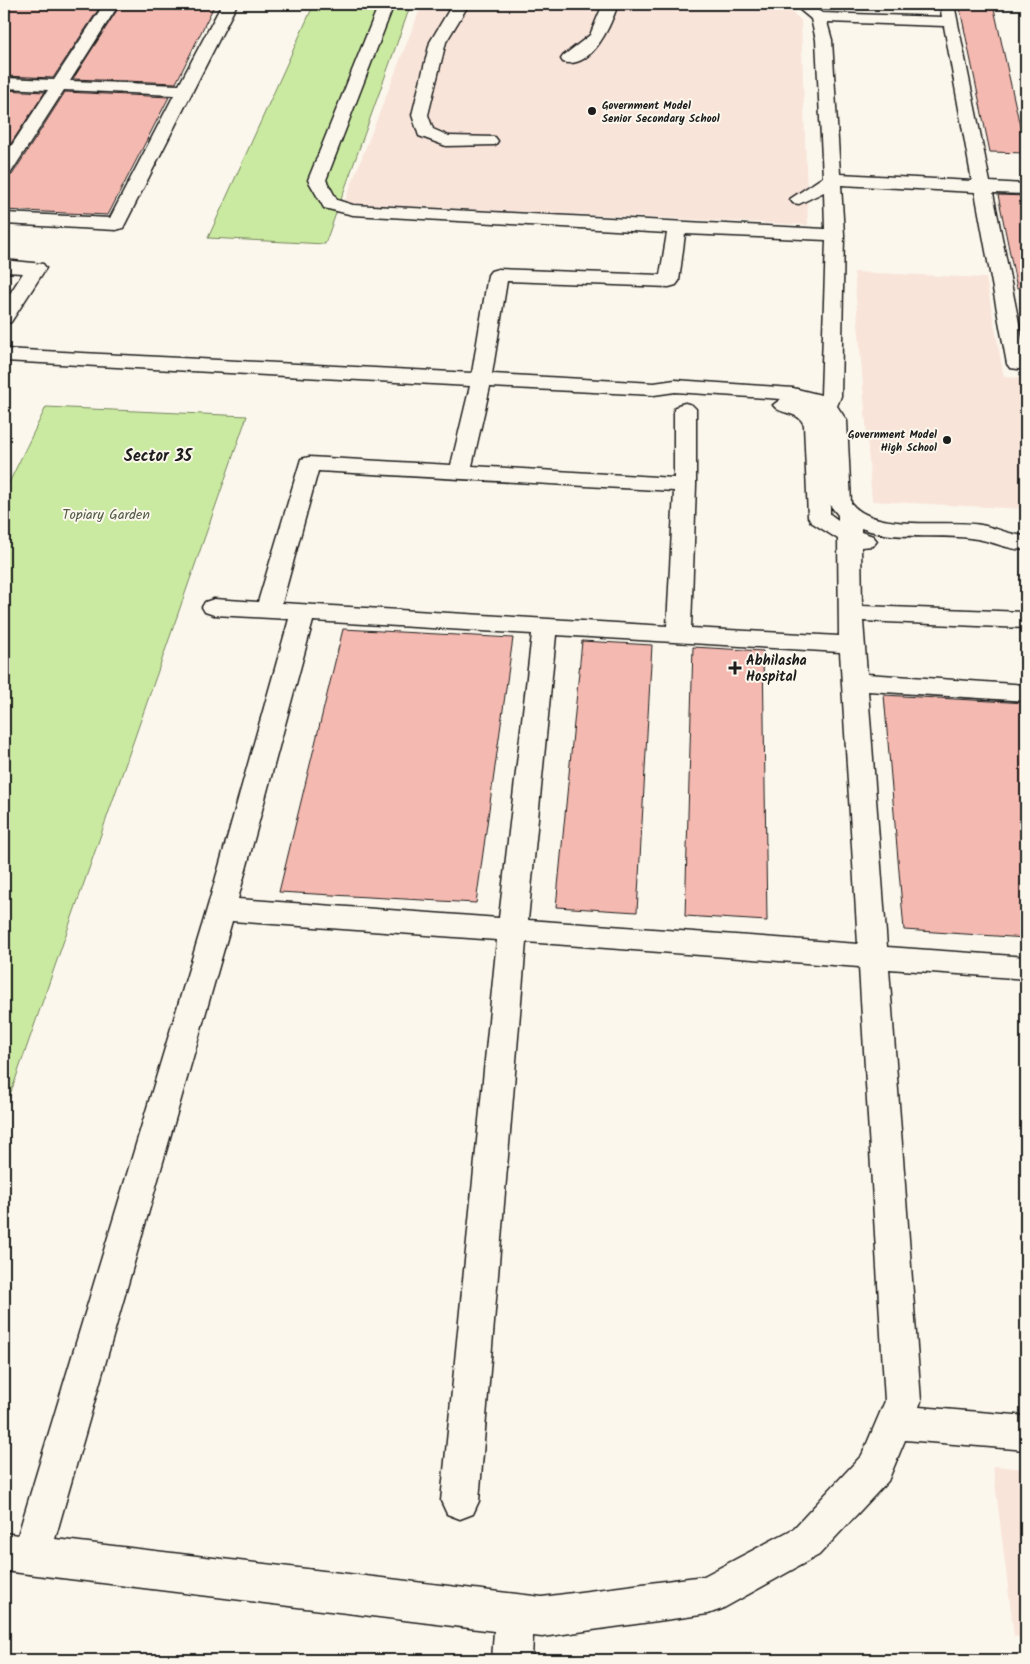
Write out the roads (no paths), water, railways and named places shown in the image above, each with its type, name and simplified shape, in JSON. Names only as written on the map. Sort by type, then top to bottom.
[{"type":"street","points":[[4,170],[111,4]]},
{"type":"street","points":[[4,219],[116,224],[229,4]]},
{"type":"street","points":[[386,4],[317,180],[330,204],[353,210],[835,234]]},
{"type":"street","points":[[449,4],[458,9],[438,42],[420,115],[425,132],[446,141],[490,141]]},
{"type":"street","points":[[569,59],[592,44],[601,31],[610,4]]},
{"type":"street","points":[[801,4],[818,17],[950,22]]},
{"type":"street","points":[[946,4],[1017,364],[1026,364]]},
{"type":"street","points":[[818,17],[824,40],[835,234],[831,396],[818,411],[815,425],[817,509],[819,516],[830,527],[849,525],[874,543],[984,548],[1017,543]]},
{"type":"street","points":[[4,83],[185,90]]},
{"type":"street","points":[[798,199],[832,180],[1026,189]]},
{"type":"street","points":[[460,472],[481,381],[498,275],[669,281],[677,227]]},
{"type":"street","points":[[4,266],[36,268],[11,295],[4,318]]},
{"type":"street","points":[[4,355],[654,389],[672,396],[792,406],[818,411]]},
{"type":"street","points":[[679,634],[685,484],[685,409]]},
{"type":"street","points":[[268,610],[309,464],[685,484]]},
{"type":"street","points":[[303,612],[221,909],[17,1554],[542,1617],[708,1595],[806,1542],[875,1468],[903,1401],[851,629],[849,525]]},
{"type":"street","points":[[214,607],[679,634],[851,629],[1026,620]]},
{"type":"street","points":[[460,1500],[512,932],[545,626]]},
{"type":"street","points":[[855,682],[1026,692]]},
{"type":"street","points":[[221,909],[512,932],[1026,968]]},
{"type":"street","points":[[894,1422],[1026,1433]]},
{"type":"street","points":[[512,1660],[515,1614]]},
{"type":"place","name":"Government Model Senior Secondary School","points":[[592,111]]},
{"type":"place","name":"Government Model High School","points":[[947,440]]},
{"type":"place","name":"Abhilasha Hospital","points":[[735,668]]},
{"type":"district","name":"Sector 35","points":[[158,455]]},
{"type":"park label","name":"Topiary Garden","points":[[106,514]]}]
